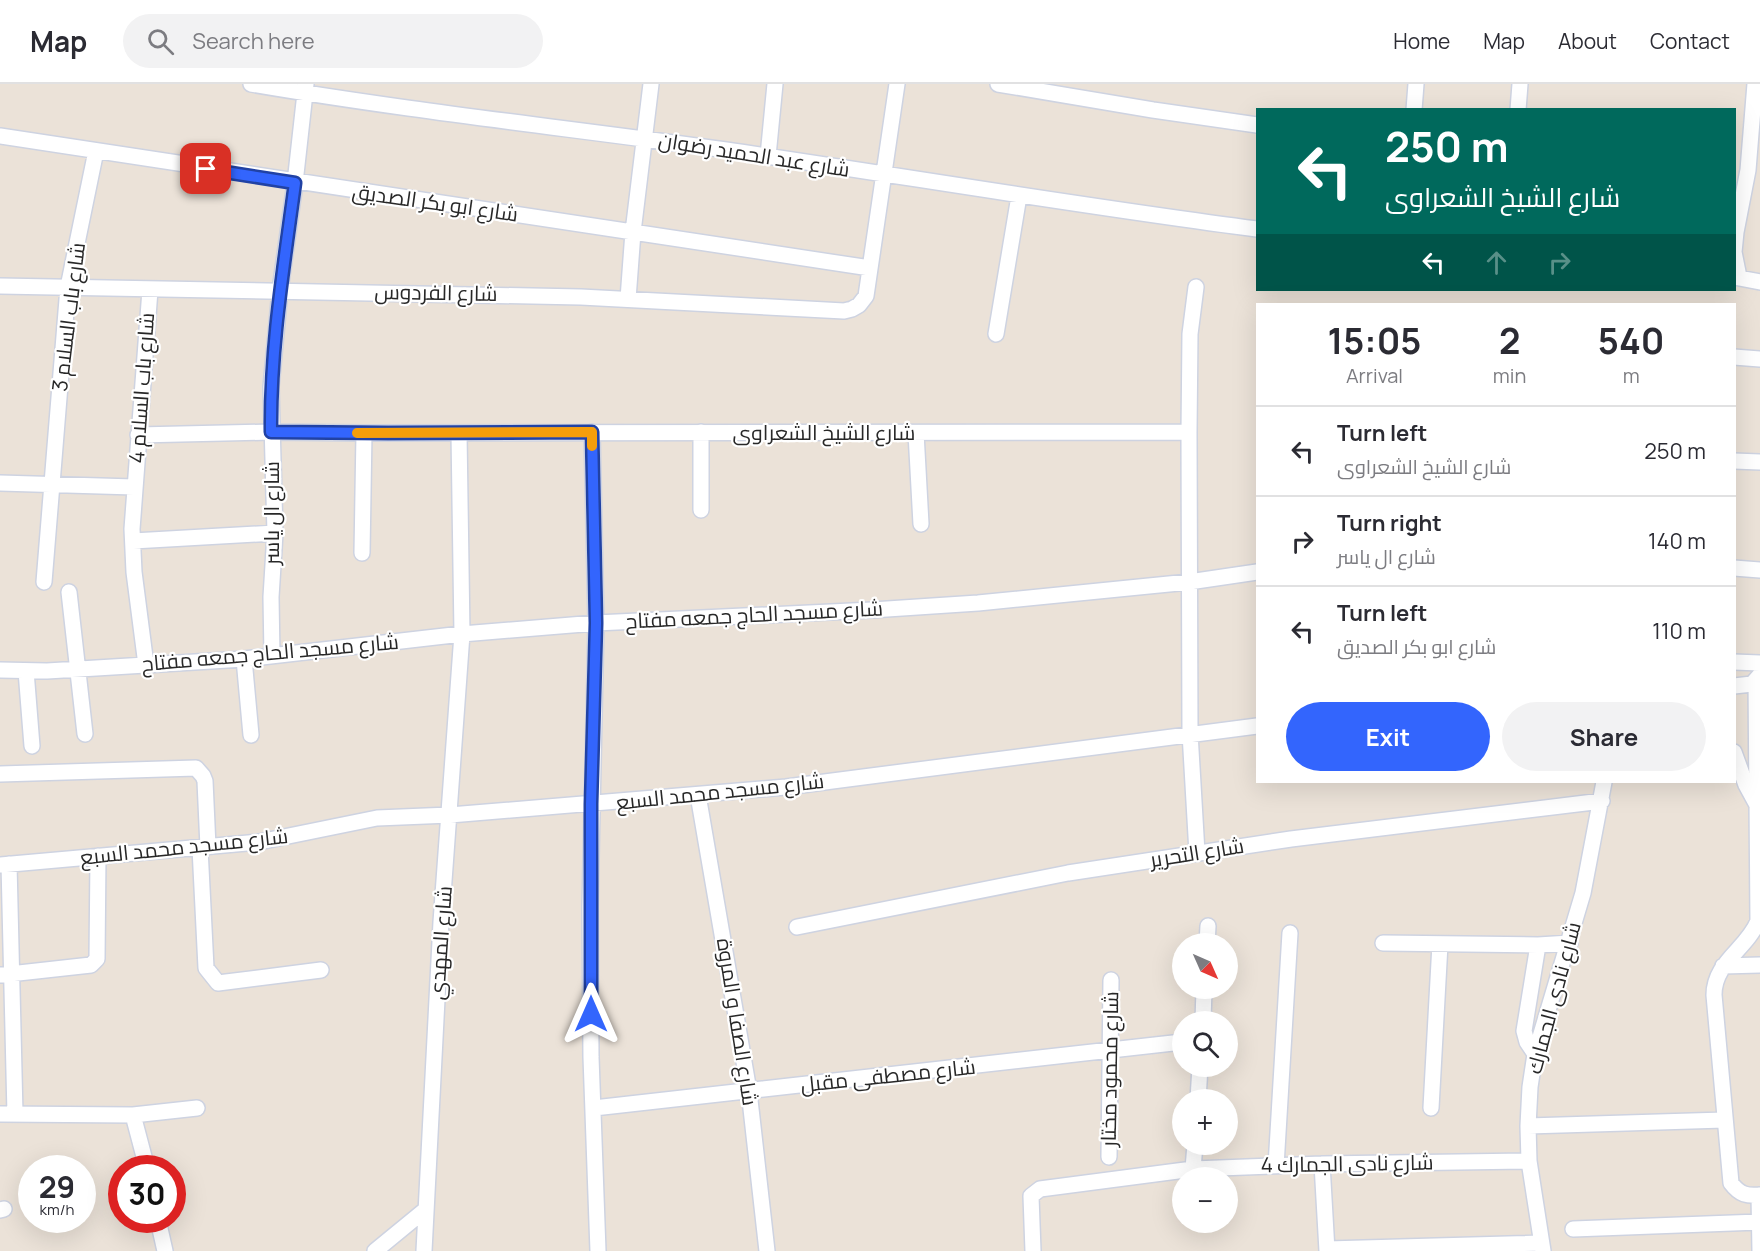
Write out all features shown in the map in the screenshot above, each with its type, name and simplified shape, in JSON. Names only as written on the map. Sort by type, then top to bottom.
[{"type":"street","name":"شارع عبد الحميد رضوان","points":[[251,84],[305,89],[516,123],[768,156],[1019,196],[1256,230]]},
{"type":"street","points":[[628,299],[633,232],[651,84]]},
{"type":"street","points":[[768,156],[775,84]]},
{"type":"street","points":[[870,268],[897,84]]},
{"type":"street","points":[[998,84],[1153,110],[1256,124]]},
{"type":"street","points":[[1414,108],[1416,84]]},
{"type":"street","points":[[1518,108],[1520,84]]},
{"type":"street","points":[[1736,232],[1741,169],[1755,84]]},
{"type":"street","name":"شارع ال ياسر","points":[[272,656],[271,597],[275,533],[271,387],[280,290],[305,89]]},
{"type":"street","name":"شارع ابو بكر الصديق","points":[[0,136],[295,183],[870,268]]},
{"type":"street","name":"شارع باب السلام 3","points":[[44,582],[68,287],[96,152]]},
{"type":"street","points":[[996,334],[1019,196]]},
{"type":"street","name":"شارع الفردوس","points":[[0,286],[628,299],[844,311],[859,305],[866,296],[870,268]]},
{"type":"street","points":[[1736,277],[1760,282]]},
{"type":"street","points":[[1196,287],[1190,334],[1189,432],[1190,733],[1197,853]]},
{"type":"street","name":"شارع باب السلام 4","points":[[146,665],[134,572],[133,541],[134,487],[150,290]]},
{"type":"street","points":[[1736,357],[1760,359]]},
{"type":"street","name":"شارع الشيخ الشعراوى","points":[[138,435],[271,432],[1189,432]]},
{"type":"street","points":[[592,432],[596,623],[591,804],[591,1057],[598,1251]]},
{"type":"street","points":[[701,432],[701,510]]},
{"type":"street","points":[[362,553],[364,433]]},
{"type":"street","points":[[459,433],[462,634]]},
{"type":"street","points":[[916,433],[921,524]]},
{"type":"street","points":[[1736,461],[1760,462]]},
{"type":"street","points":[[0,483],[134,487]]},
{"type":"street","points":[[133,541],[275,533]]},
{"type":"street","points":[[1736,568],[1760,570]]},
{"type":"street","name":"شارع مسجد الحاج جمعه مفتاح","points":[[0,670],[77,669],[244,659],[462,634],[596,623],[919,607],[1084,593],[1190,582],[1256,572]]},
{"type":"street","points":[[69,592],[85,734]]},
{"type":"street","name":"شارع المهدي","points":[[424,1251],[441,922],[462,634]]},
{"type":"street","points":[[244,659],[251,735]]},
{"type":"street","points":[[1736,662],[1760,663]]},
{"type":"street","points":[[26,671],[32,746]]},
{"type":"street","points":[[1736,686],[1746,685],[1758,676]]},
{"type":"street","points":[[1758,676],[1758,930],[1723,966],[1717,975],[1713,995],[1731,1183],[1746,1196],[1759,1195],[1760,1251]]},
{"type":"street","name":"شارع مسجد محمد السبع","points":[[5,864],[259,842],[377,818],[450,815],[786,787],[1256,726]]},
{"type":"street","points":[[1736,758],[1746,785],[1759,808]]},
{"type":"street","points":[[0,774],[196,768],[205,781],[206,968],[218,983],[321,970]]},
{"type":"street","name":"شارع نادى الجمارك","points":[[1542,1247],[1529,1161],[1528,1126],[1534,1054],[1570,942],[1583,893],[1604,783]]},
{"type":"street","name":"شارع الصفا و المروة","points":[[698,795],[749,1091],[767,1251]]},
{"type":"street","name":"شارع التحرير","points":[[796,927],[1068,873],[1302,837],[1602,801]]},
{"type":"street","points":[[5,974],[91,966],[95,963],[97,959],[98,856]]},
{"type":"street","points":[[5,864],[7,1114],[133,1114],[197,1108]]},
{"type":"street","points":[[1208,926],[1208,933]]},
{"type":"street","points":[[1276,1166],[1290,933]]},
{"type":"street","points":[[1383,943],[1538,945],[1570,942]]},
{"type":"street","points":[[1431,1108],[1440,944]]},
{"type":"street","points":[[1534,1054],[1524,1031],[1538,945]]},
{"type":"street","points":[[1723,966],[1760,965]]},
{"type":"street","name":"شارع محمود مختار","points":[[1109,1157],[1111,980]]},
{"type":"street","name":"شارع مصطفى مقبل","points":[[594,1108],[1172,1043]]},
{"type":"street","points":[[133,1114],[144,1155]]},
{"type":"street","points":[[1528,1126],[1724,1120]]},
{"type":"street","name":"شارع نادى الجمارك 4","points":[[1238,1167],[1529,1161]]},
{"type":"street","points":[[1322,1164],[1327,1250],[1542,1247]]},
{"type":"street","name":"شارع نادى الجمارك 4","points":[[1033,1251],[1031,1196],[1040,1189],[1172,1172]]},
{"type":"street","points":[[375,1251],[425,1210]]},
{"type":"street","points":[[1572,1229],[1759,1222]]},
{"type":"street","points":[[161,1233],[165,1251]]},
{"type":"slow traffic","points":[[357,433],[592,432],[592,446]]},
{"type":"route","points":[[206,169],[295,183],[275,339],[271,387],[271,432],[592,432],[596,623],[591,804],[591,1014]]}]
